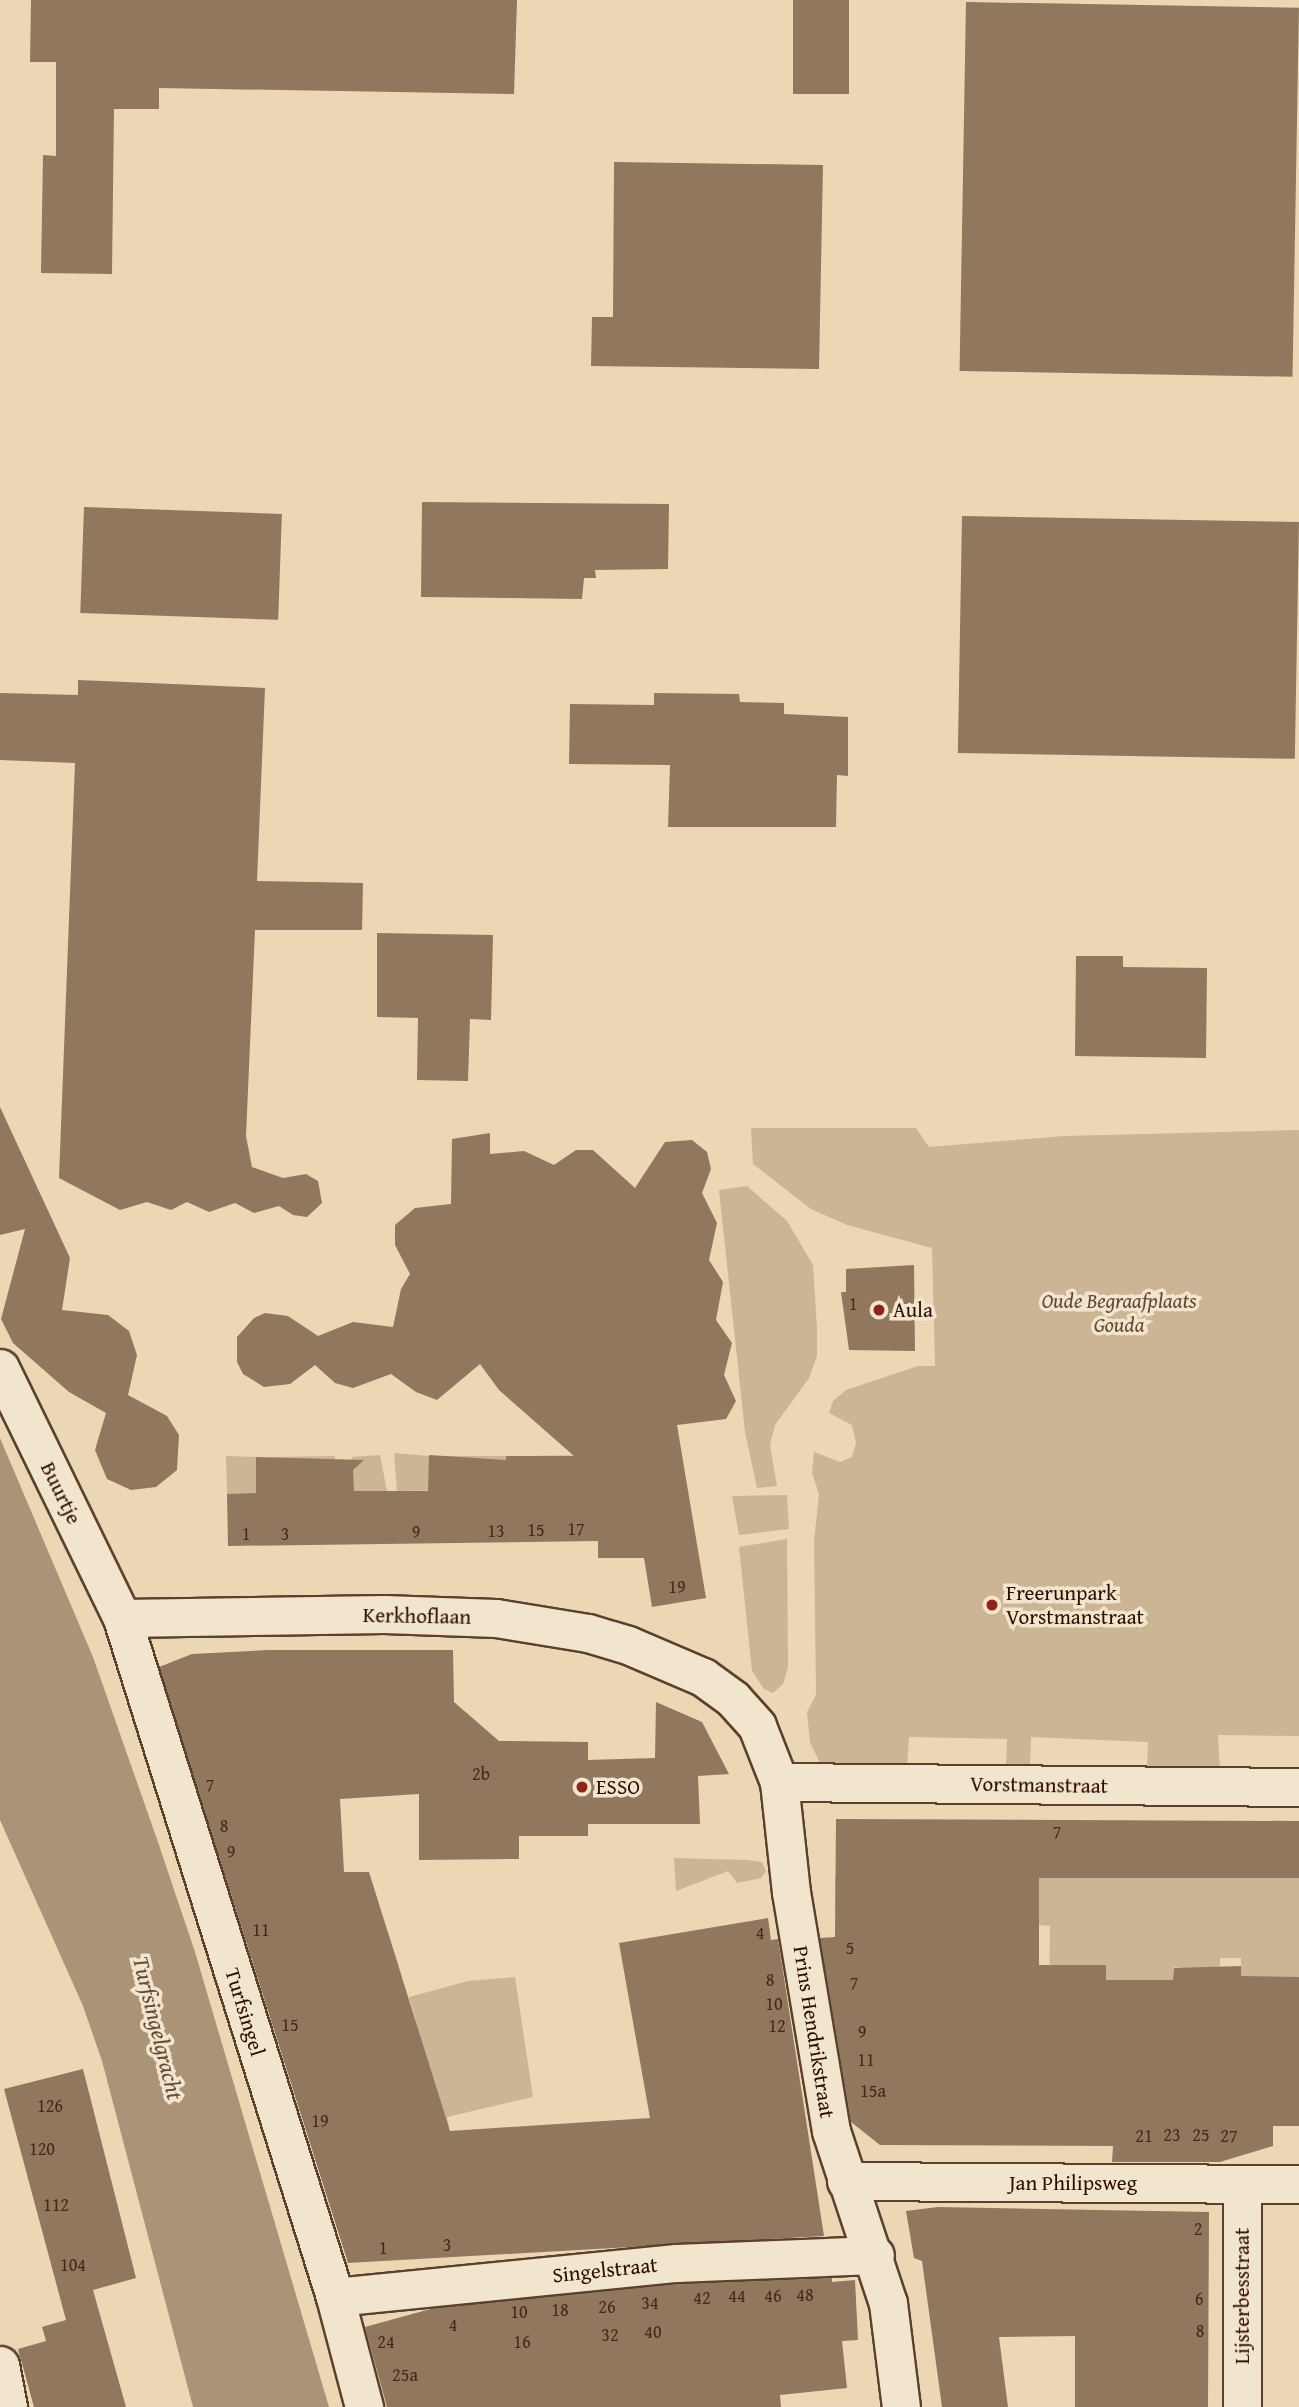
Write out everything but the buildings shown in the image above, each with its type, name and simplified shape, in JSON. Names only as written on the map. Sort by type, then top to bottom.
[{"type":"street","name":"Buurtje","points":[[0,1368],[122,1618]]},
{"type":"street","name":"Kerkhoflaan","points":[[122,1618],[384,1614],[496,1618],[588,1633],[666,1659],[704,1677]]},
{"type":"street","name":"Turfsingel","points":[[122,1618],[335,2297],[364,2407]]},
{"type":"street","name":"Prins Hendrikstraat","points":[[704,1677],[733,1699],[757,1726],[779,1782],[792,1892],[831,2131],[846,2181],[875,2255],[888,2303],[901,2407]]},
{"type":"street","name":"Vorstmanstraat","points":[[779,1782],[1299,1787]]},
{"type":"street","name":"Jan Philipsweg","points":[[846,2181],[1299,2184]]},
{"type":"street","name":"Lijsterbesstraat","points":[[1242,2184],[1242,2407]]},
{"type":"street","name":"Singelstraat","points":[[335,2297],[676,2263],[875,2255]]},
{"type":"green space","name":"Oude Begraafplaats Gouda","points":[[751,1128],[916,1128],[929,1147],[1064,1136],[1299,1130],[1299,1736],[1218,1735],[1220,1771],[1147,1770],[1148,1742],[1031,1737],[1030,1769],[1006,1767],[1007,1739],[909,1737],[907,1768],[821,1765],[810,1743],[807,1712],[816,1695],[814,1541],[819,1494],[812,1473],[814,1452],[840,1462],[852,1457],[856,1443],[852,1425],[829,1413],[833,1401],[846,1390],[918,1366],[935,1366],[932,1248],[847,1225],[811,1209],[753,1164]]},
{"type":"green space","points":[[747,1186],[787,1221],[813,1265],[817,1328],[817,1356],[809,1378],[775,1425],[770,1445],[777,1486],[757,1488],[745,1432],[719,1190]]},
{"type":"green space","points":[[394,1453],[429,1456],[429,1471],[446,1471],[446,1456],[506,1456],[507,1471],[524,1471],[524,1456],[587,1455],[587,1470],[596,1471],[597,1488],[397,1491]]},
{"type":"green space","points":[[380,1455],[387,1491],[227,1494],[226,1456],[256,1457],[256,1472],[274,1472],[273,1457],[335,1456],[335,1472],[353,1471],[352,1457]]},
{"type":"green space","points":[[787,1495],[789,1529],[739,1535],[732,1496]]},
{"type":"green space","points":[[787,1539],[788,1667],[783,1684],[773,1693],[764,1689],[752,1671],[739,1547]]},
{"type":"green space","points":[[674,1858],[762,1862],[766,1871],[761,1878],[737,1883],[728,1871],[676,1891]]},
{"type":"green space","points":[[355,1872],[376,1939],[389,1935],[396,1957],[402,1977],[389,1981],[402,2025],[416,2021],[409,1997],[468,1981],[515,1977],[533,2097],[447,2117],[449,2127],[424,2136],[309,1873]]},
{"type":"green space","points":[[835,1877],[1299,1878],[1299,1985],[1241,1985],[1241,1958],[1220,1958],[1220,1966],[1207,1970],[1174,1967],[1173,1985],[1106,1985],[1105,1965],[1073,1965],[1049,1998],[1050,1926],[1039,1925],[1039,1911],[835,1911]]},
{"type":"water","name":"Turfsingelgracht","points":[[0,1438],[93,1657],[159,1845],[195,1952],[329,2407],[193,2407],[102,2061],[83,2006],[0,1820]]},
{"type":"place","name":"Aula","points":[[879,1310]]},
{"type":"place","name":"Freerunpark Vorstmanstraat","points":[[992,1605]]},
{"type":"place","name":"ESSO","points":[[582,1787]]}]
